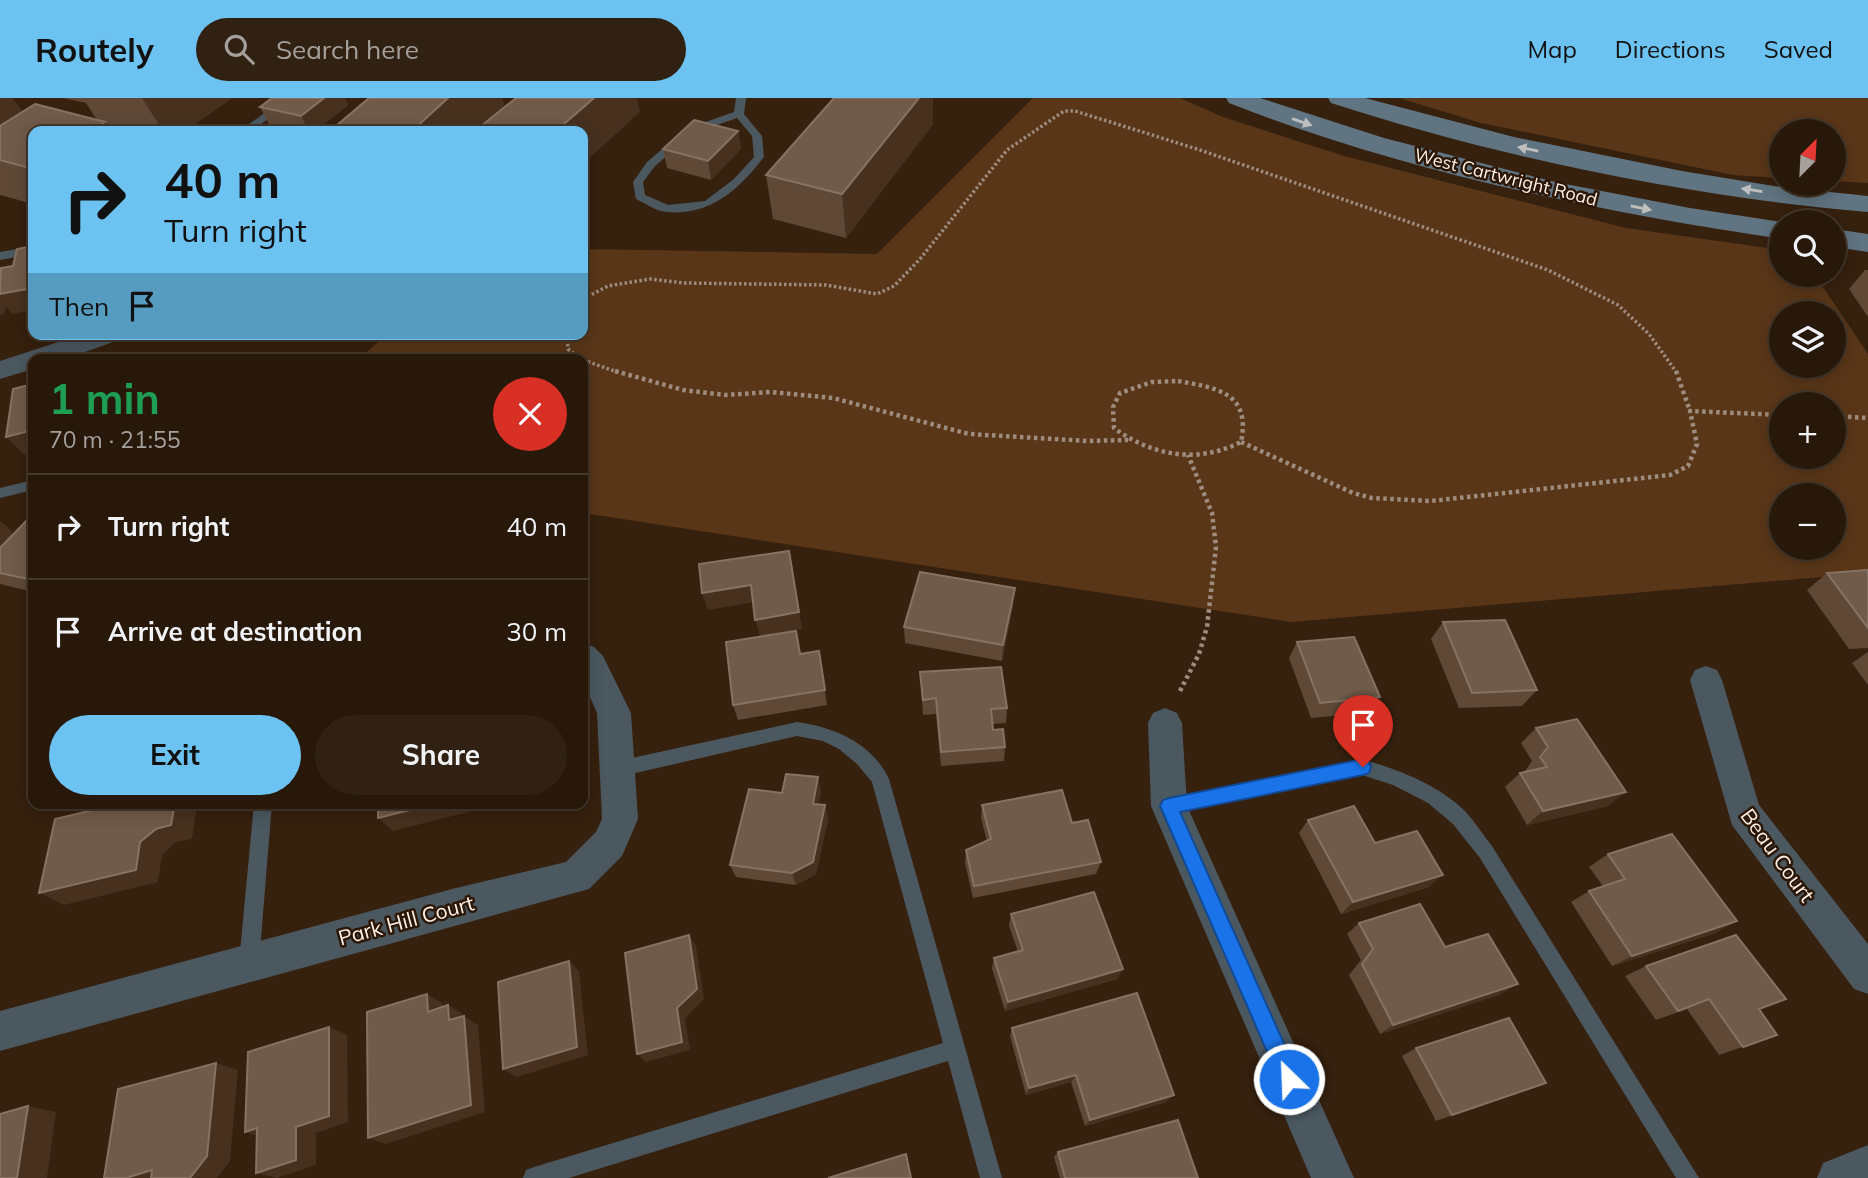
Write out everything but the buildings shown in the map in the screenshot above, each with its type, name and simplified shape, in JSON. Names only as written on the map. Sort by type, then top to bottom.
[{"type":"main road","name":"West Cartwright Road","points":[[1238,98],[1328,131],[1495,177],[1651,210],[1769,229]]},
{"type":"main road","name":"West Cartwright Road","points":[[1340,98],[1397,117],[1518,148],[1796,198],[1868,204]]},
{"type":"main road","points":[[1846,240],[1868,243]]},
{"type":"street","points":[[50,354],[92,340]]},
{"type":"street","points":[[0,370],[28,361]]},
{"type":"street","name":"Park Hill Court","points":[[0,1031],[456,906],[576,877],[609,844],[620,819],[614,713],[588,662]]},
{"type":"street","name":"Beau Court","points":[[1706,680],[1744,813],[1868,975]]},
{"type":"street","points":[[1164,723],[1169,806],[1333,1178]]},
{"type":"street","points":[[1838,1178],[1868,1166]]},
{"type":"lane","points":[[251,126],[293,98]]},
{"type":"lane","points":[[739,114],[690,131],[651,164],[638,182],[640,197],[667,209],[708,204],[738,181],[759,157],[757,136],[739,114],[741,98]]},
{"type":"lane","points":[[0,256],[28,251]]},
{"type":"lane","points":[[0,494],[28,486]]},
{"type":"lane","points":[[618,769],[797,729],[821,732],[846,743],[866,760],[880,779],[991,1178]]},
{"type":"lane","points":[[1169,806],[1363,767],[1417,787],[1446,807],[1486,852],[1688,1178]]},
{"type":"lane","points":[[249,963],[262,809]]},
{"type":"lane","points":[[534,1178],[955,1049]]},
{"type":"path","points":[[588,296],[608,286],[650,279],[777,286],[826,285],[877,294],[894,286],[920,259],[1007,150],[1064,111],[1075,111],[1197,149],[1548,270],[1618,305],[1649,334],[1678,372],[1697,444],[1688,466],[1670,475],[1431,501],[1372,498],[1353,494],[1241,442]]},
{"type":"path","points":[[567,340],[568,349],[575,354]]},
{"type":"path","points":[[588,361],[640,380],[682,390],[725,395],[771,392],[833,398],[969,433],[1088,441],[1128,440]]},
{"type":"path","points":[[1178,381],[1218,391],[1238,403],[1243,411],[1241,442],[1219,454],[1188,455],[1143,447],[1128,440],[1114,428],[1114,407],[1120,393],[1152,382],[1178,381]]},
{"type":"path","points":[[1690,411],[1769,414]]},
{"type":"path","points":[[1846,417],[1868,418]]},
{"type":"path","points":[[1164,723],[1199,654],[1207,627],[1216,547],[1212,513],[1188,455]]},
{"type":"shaded area","points":[[1033,98],[1180,98],[1223,117],[1344,156],[1626,228],[1769,248],[1769,287],[1823,287],[1832,301],[1769,301],[1769,378],[1846,378],[1846,321],[1868,354],[1868,573],[1291,622],[588,514],[588,354],[365,354],[380,340],[588,340],[588,249],[877,254]]},
{"type":"shaded area","points":[[1399,98],[1868,98],[1868,183],[1846,182],[1846,119],[1769,119],[1769,177],[1733,175],[1481,123]]},
{"type":"route","points":[[1289,1079],[1169,806],[1363,767]]}]
